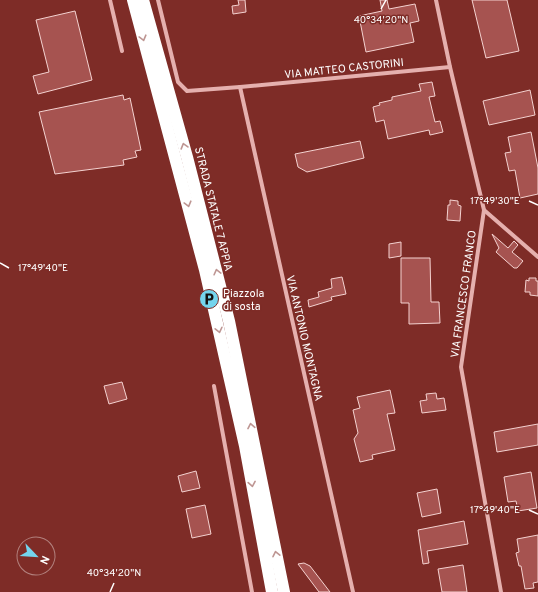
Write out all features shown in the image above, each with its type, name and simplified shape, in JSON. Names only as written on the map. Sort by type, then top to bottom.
[{"type":"highway","points":[[133,0],[205,270],[245,446],[272,592]]},
{"type":"highway","name":"STRADA STATALE 7 APPIA","points":[[144,0],[187,157],[229,321],[284,592]]},
{"type":"highway","points":[[148,0],[157,50]]},
{"type":"street","points":[[110,0],[122,51]]},
{"type":"street","name":"VIA MATTEO CASTORINI","points":[[158,0],[178,82],[187,91],[450,67]]},
{"type":"street","name":"VIA FRANCESCO FRANCO","points":[[436,0],[450,67],[484,210],[462,366],[501,592]]},
{"type":"street","name":"VIA ANTONIO MONTAGNA","points":[[240,87],[353,592]]},
{"type":"street","points":[[484,210],[538,257]]},
{"type":"street","points":[[214,386],[252,592]]},
{"type":"building","points":[[238,0],[245,0],[246,12],[233,14],[232,6],[239,5]]},
{"type":"building","points":[[380,0],[387,0],[389,9],[415,4],[419,21],[410,23],[414,42],[366,52],[359,16],[382,11]]},
{"type":"building","points":[[472,0],[507,0],[519,51],[486,58]]},
{"type":"building","points":[[75,11],[92,80],[38,94],[33,76],[49,72],[36,20]]},
{"type":"building","points":[[432,82],[435,96],[429,97],[435,122],[440,121],[443,132],[430,135],[429,130],[388,139],[384,120],[376,122],[373,107],[380,105],[379,103],[392,100],[392,97],[421,91],[419,84]]},
{"type":"building","points":[[530,90],[535,115],[489,125],[483,101]]},
{"type":"building","points":[[123,95],[124,100],[130,98],[141,150],[135,151],[137,157],[123,160],[124,165],[55,174],[39,112]]},
{"type":"building","points":[[531,132],[538,168],[538,194],[520,198],[515,170],[509,171],[505,153],[511,152],[508,137]]},
{"type":"building","points":[[360,141],[364,158],[307,172],[298,167],[295,154]]},
{"type":"building","points":[[450,200],[458,201],[458,205],[461,206],[460,221],[447,220],[448,205],[450,205]]},
{"type":"building","points":[[492,234],[508,248],[514,241],[518,245],[512,252],[523,261],[517,268],[514,268],[496,252],[499,248]]},
{"type":"building","points":[[401,242],[401,256],[389,258],[389,244]]},
{"type":"building","points":[[401,258],[430,258],[431,302],[439,302],[440,323],[409,324],[409,303],[401,303]]},
{"type":"building","points":[[342,277],[346,294],[331,297],[332,300],[309,307],[308,300],[319,297],[318,292],[332,288],[331,279]]},
{"type":"building","points":[[529,278],[536,278],[536,281],[538,281],[538,296],[530,295],[530,292],[525,292],[526,280],[529,281]]},
{"type":"building","points":[[122,382],[127,399],[109,404],[104,386]]},
{"type":"building","points":[[390,390],[395,413],[387,414],[395,450],[372,455],[373,459],[360,462],[354,439],[358,433],[353,410],[360,408],[357,397]]},
{"type":"building","points":[[436,393],[437,399],[444,398],[446,410],[422,413],[420,401],[427,400],[426,394]]},
{"type":"building","points":[[538,424],[538,445],[497,452],[494,432]]},
{"type":"building","points":[[196,471],[200,488],[182,492],[178,476]]},
{"type":"building","points":[[531,472],[537,508],[518,511],[516,501],[508,502],[504,477]]},
{"type":"building","points":[[437,489],[441,513],[422,517],[417,493]]},
{"type":"building","points":[[205,505],[211,534],[192,538],[186,509]]},
{"type":"building","points":[[464,521],[468,544],[427,551],[429,563],[423,564],[418,530]]},
{"type":"building","points":[[538,535],[538,582],[533,583],[534,588],[525,589],[521,566],[519,566],[516,553],[519,552],[517,539]]},
{"type":"building","points":[[304,563],[310,566],[330,592],[319,592],[298,564]]},
{"type":"building","points":[[463,565],[467,592],[442,592],[438,569]]},
{"type":"place","name":"Piazzola di sosta","points":[[209,299]]}]
